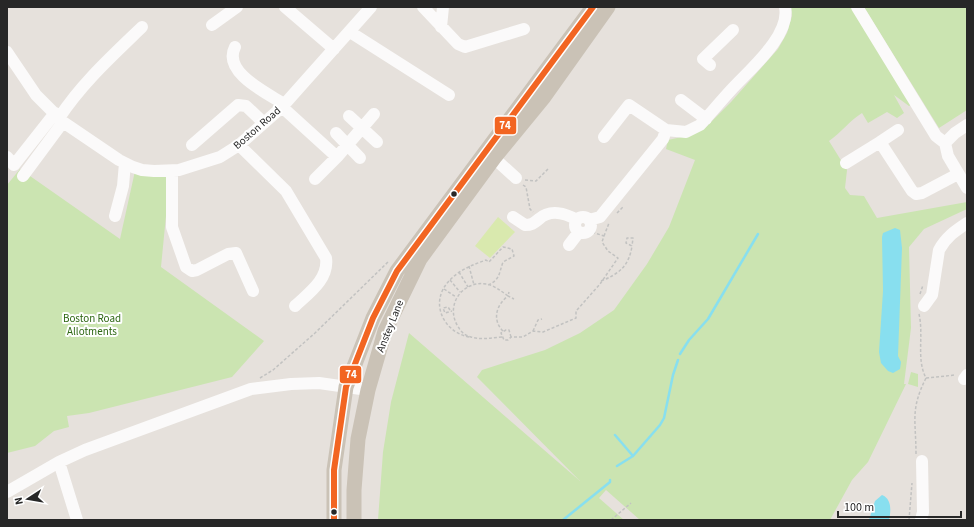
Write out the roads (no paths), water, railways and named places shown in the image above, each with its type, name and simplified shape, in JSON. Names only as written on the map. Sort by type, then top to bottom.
[{"type":"main road","name":"Anstey Lane","points":[[334,520],[334,470],[346,387],[373,318],[397,271],[593,7]]},
{"type":"main road","name":"Anstey Lane","points":[[354,520],[354,490],[358,439],[368,390],[385,331],[420,259],[494,158],[544,97],[608,7]]},
{"type":"street","points":[[212,26],[237,7]]},
{"type":"street","points":[[285,7],[334,49]]},
{"type":"street","name":"Boston Road","points":[[9,59],[36,95],[59,118],[125,163],[142,170],[179,170],[220,157],[239,145],[264,124],[283,106],[371,7]]},
{"type":"street","points":[[423,7],[458,44],[465,47],[524,29]]},
{"type":"street","points":[[441,26],[443,7]]},
{"type":"street","points":[[604,137],[629,105],[666,130],[686,132],[700,125],[768,51],[782,28],[786,12],[785,7]]},
{"type":"street","points":[[857,7],[936,136],[946,143]]},
{"type":"street","points":[[23,176],[72,97],[142,26]]},
{"type":"street","points":[[710,65],[703,59],[733,30]]},
{"type":"street","points":[[350,32],[449,95]]},
{"type":"street","points":[[235,47],[231,53],[231,60],[237,69],[253,84],[283,106],[337,157]]},
{"type":"street","points":[[681,100],[706,119]]},
{"type":"street","points":[[192,145],[238,105],[246,106],[264,124]]},
{"type":"street","points":[[315,179],[337,157],[374,114]]},
{"type":"street","points":[[349,116],[377,142]]},
{"type":"street","points":[[7,157],[14,165],[59,118]]},
{"type":"street","points":[[967,125],[955,133],[946,143],[945,150],[967,188]]},
{"type":"street","points":[[569,245],[586,228],[600,217],[663,139],[666,130]]},
{"type":"street","points":[[846,163],[898,130]]},
{"type":"street","points":[[336,133],[360,158]]},
{"type":"street","points":[[880,142],[912,192],[916,194],[922,193],[958,174]]},
{"type":"street","points":[[239,145],[286,191],[326,258],[326,269],[323,276],[295,306]]},
{"type":"street","points":[[494,158],[516,178]]},
{"type":"street","points":[[115,216],[123,186],[125,163]]},
{"type":"street","points":[[172,170],[172,227],[186,267],[192,271],[197,270],[228,254],[236,254],[253,290]]},
{"type":"street","points":[[513,217],[525,225],[534,224],[543,216],[562,213],[577,220],[575,227],[586,228]]},
{"type":"street","points":[[924,306],[936,298],[940,250],[947,238],[967,223]]},
{"type":"street","points":[[7,492],[59,462],[85,450],[251,389],[312,383],[368,390]]},
{"type":"street","points":[[919,457],[923,512],[921,520]]},
{"type":"street","points":[[59,462],[77,520]]},
{"type":"water","points":[[895,228],[900,230],[902,248],[898,356],[901,362],[900,369],[893,373],[888,371],[881,363],[879,352],[883,291],[882,237],[883,233]]},
{"type":"water","points":[[882,495],[888,499],[889,502],[889,520],[869,520],[875,501]]},
{"type":"waterway","points":[[680,354],[689,340],[708,319],[758,234]]},
{"type":"waterway","points":[[617,466],[633,456],[660,425],[664,418],[673,375],[678,360]]},
{"type":"waterway","points":[[615,435],[633,456]]},
{"type":"waterway","points":[[563,520],[610,482],[610,480]]},
{"type":"park label","name":"Boston Road Allotments","points":[[92,324]]}]
